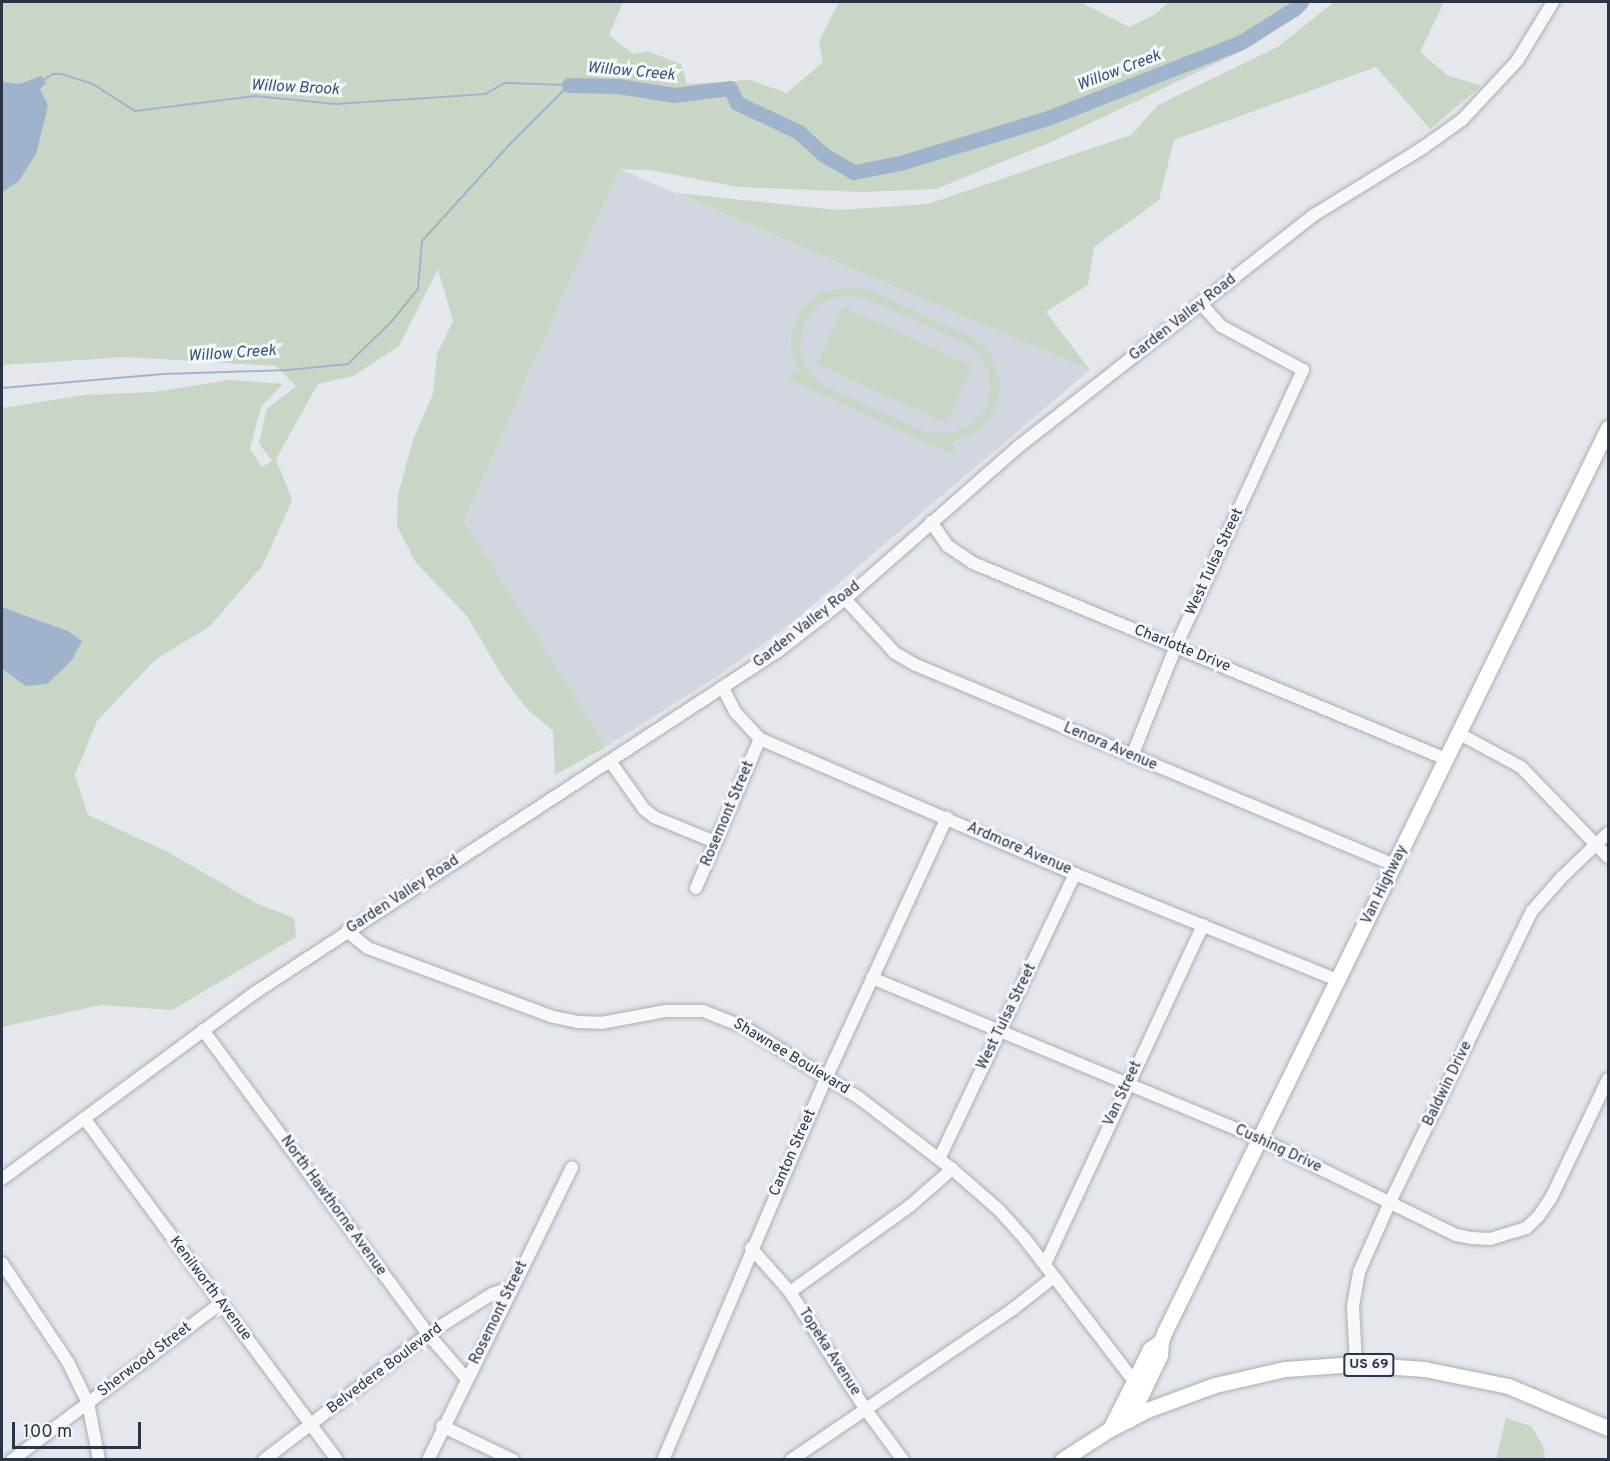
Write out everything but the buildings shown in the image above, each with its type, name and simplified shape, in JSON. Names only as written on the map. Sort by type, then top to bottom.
[{"type":"main road","name":"Van Highway","points":[[1129,1419],[1160,1355],[1161,1341],[1608,428]]},
{"type":"main road","name":"Van Highway","points":[[1110,1429],[1150,1348],[1161,1341]]},
{"type":"main road","name":"US 69","points":[[1062,1460],[1110,1429],[1186,1394],[1248,1376],[1285,1369],[1356,1364],[1424,1369],[1508,1386],[1608,1428]]},
{"type":"street","name":"Garden Valley Road","points":[[2,1179],[255,992],[778,651],[844,599],[1018,447],[1314,215],[1421,149],[1462,120],[1516,61],[1553,2]]},
{"type":"street","name":"West Tulsa Street","points":[[1132,756],[1176,646],[1302,370],[1221,326],[1201,304]]},
{"type":"street","name":"Charlotte Drive","points":[[931,522],[948,546],[973,563],[1446,759]]},
{"type":"street","name":"Lenora Avenue","points":[[844,599],[895,653],[916,665],[1394,865]]},
{"type":"street","name":"Ardmore Avenue","points":[[723,688],[736,714],[760,739],[1075,874],[1338,981]]},
{"type":"street","points":[[1458,733],[1521,767],[1608,857]]},
{"type":"street","name":"Rosemont Street","points":[[696,888],[760,739]]},
{"type":"street","points":[[610,760],[644,809],[654,817],[715,842]]},
{"type":"street","name":"Canton Street","points":[[663,1460],[751,1248],[827,1076],[947,818]]},
{"type":"street","name":"Baldwin Drive","points":[[1356,1364],[1353,1306],[1359,1272],[1390,1202],[1532,911],[1608,833]]},
{"type":"street","name":"West Tulsa Street","points":[[939,1159],[1075,874]]},
{"type":"street","name":"Van Street","points":[[1045,1264],[1203,925]]},
{"type":"street","name":"Shawnee Boulevard","points":[[347,931],[368,948],[514,1003],[577,1022],[623,1021],[666,1011],[686,1010],[703,1011],[724,1017],[827,1076],[952,1169],[999,1210],[1045,1264],[1134,1381]]},
{"type":"street","name":"Cushing Drive","points":[[872,978],[1260,1139],[1456,1234],[1471,1238],[1490,1239],[1527,1228],[1538,1217],[1551,1198],[1608,1079]]},
{"type":"street","name":"North Hawthorne Avenue","points":[[203,1030],[428,1334],[467,1379]]},
{"type":"street","name":"Kenilworth Avenue","points":[[84,1118],[337,1460]]},
{"type":"street","name":"Rosemont Street","points":[[428,1460],[442,1426],[572,1167]]},
{"type":"street","points":[[790,1292],[911,1205],[952,1169]]},
{"type":"street","name":"Topeka Avenue","points":[[751,1248],[790,1292],[866,1410],[903,1460]]},
{"type":"street","points":[[2,1263],[6,1279],[68,1362],[88,1403],[99,1460]]},
{"type":"street","points":[[791,1460],[1013,1309],[1054,1277]]},
{"type":"street","name":"Belvedere Boulevard","points":[[264,1460],[428,1334],[492,1294],[512,1287]]},
{"type":"street","name":"Sherwood Street","points":[[12,1460],[221,1303]]},
{"type":"street","points":[[442,1426],[513,1460]]},
{"type":"shaded area","points":[[619,169],[1090,370],[787,627],[719,675],[606,747],[464,523]]},
{"type":"green space","points":[[2,2],[623,2],[609,35],[633,54],[647,51],[681,64],[687,84],[750,80],[787,93],[823,62],[819,42],[839,2],[1080,2],[1129,27],[1154,15],[1169,2],[1312,2],[1254,45],[1049,143],[936,189],[861,192],[738,187],[650,170],[619,169],[464,522],[606,747],[555,775],[553,731],[526,708],[501,674],[467,616],[416,563],[397,526],[398,494],[414,437],[433,394],[437,354],[453,321],[438,269],[399,346],[353,376],[318,384],[276,459],[292,500],[263,565],[210,626],[155,660],[97,721],[75,775],[88,815],[168,852],[256,903],[294,918],[296,937],[172,1010],[100,1005],[2,1027],[2,669],[26,686],[82,641],[68,631],[2,607],[2,408],[85,395],[153,392],[230,380],[283,384],[261,407],[250,449],[262,467],[272,461],[259,443],[267,409],[296,386],[276,366],[127,357],[2,365]]},
{"type":"green space","points":[[1334,2],[1444,2],[1420,52],[1447,75],[1481,86],[1430,129],[1376,67],[1174,140],[1159,200],[1094,247],[1088,285],[1046,312],[1090,370],[676,193],[838,210],[928,204],[1131,135],[1158,105],[1279,46]]},
{"type":"green space","points":[[850,287],[871,291],[965,334],[983,345],[992,358],[1000,383],[995,410],[978,431],[950,443],[956,447],[953,455],[789,379],[793,371],[799,373],[792,355],[791,337],[799,313],[809,301],[822,292]],"holes":[[[849,295],[868,299],[966,343],[980,355],[989,372],[990,393],[985,409],[974,423],[953,433],[927,433],[827,387],[815,379],[806,367],[800,351],[803,326],[810,313],[821,303],[832,298]]]},
{"type":"green space","points":[[843,307],[972,366],[946,423],[817,364]]},
{"type":"green space","points":[[1506,1418],[1531,1426],[1543,1446],[1545,1459],[1496,1459]]},
{"type":"water","points":[[41,76],[46,83],[40,89],[48,106],[36,154],[18,182],[2,192],[2,82],[19,84]]},
{"type":"water","points":[[2,607],[68,631],[82,641],[72,660],[47,684],[26,686],[2,669]]},
{"type":"waterway","name":"Willow Creek","points":[[569,85],[618,86],[674,95],[730,88],[737,103],[799,132],[824,155],[854,172],[900,163],[1045,119],[1241,42],[1294,9],[1301,2]]},
{"type":"waterway","name":"Willow Brook","points":[[43,80],[53,74],[61,74],[91,83],[135,111],[255,96],[336,104],[485,94],[505,83],[568,85]]},
{"type":"waterway","name":"Willow Creek","points":[[2,388],[163,374],[288,370],[348,364],[392,321],[418,289],[422,241],[510,144],[569,85]]}]
